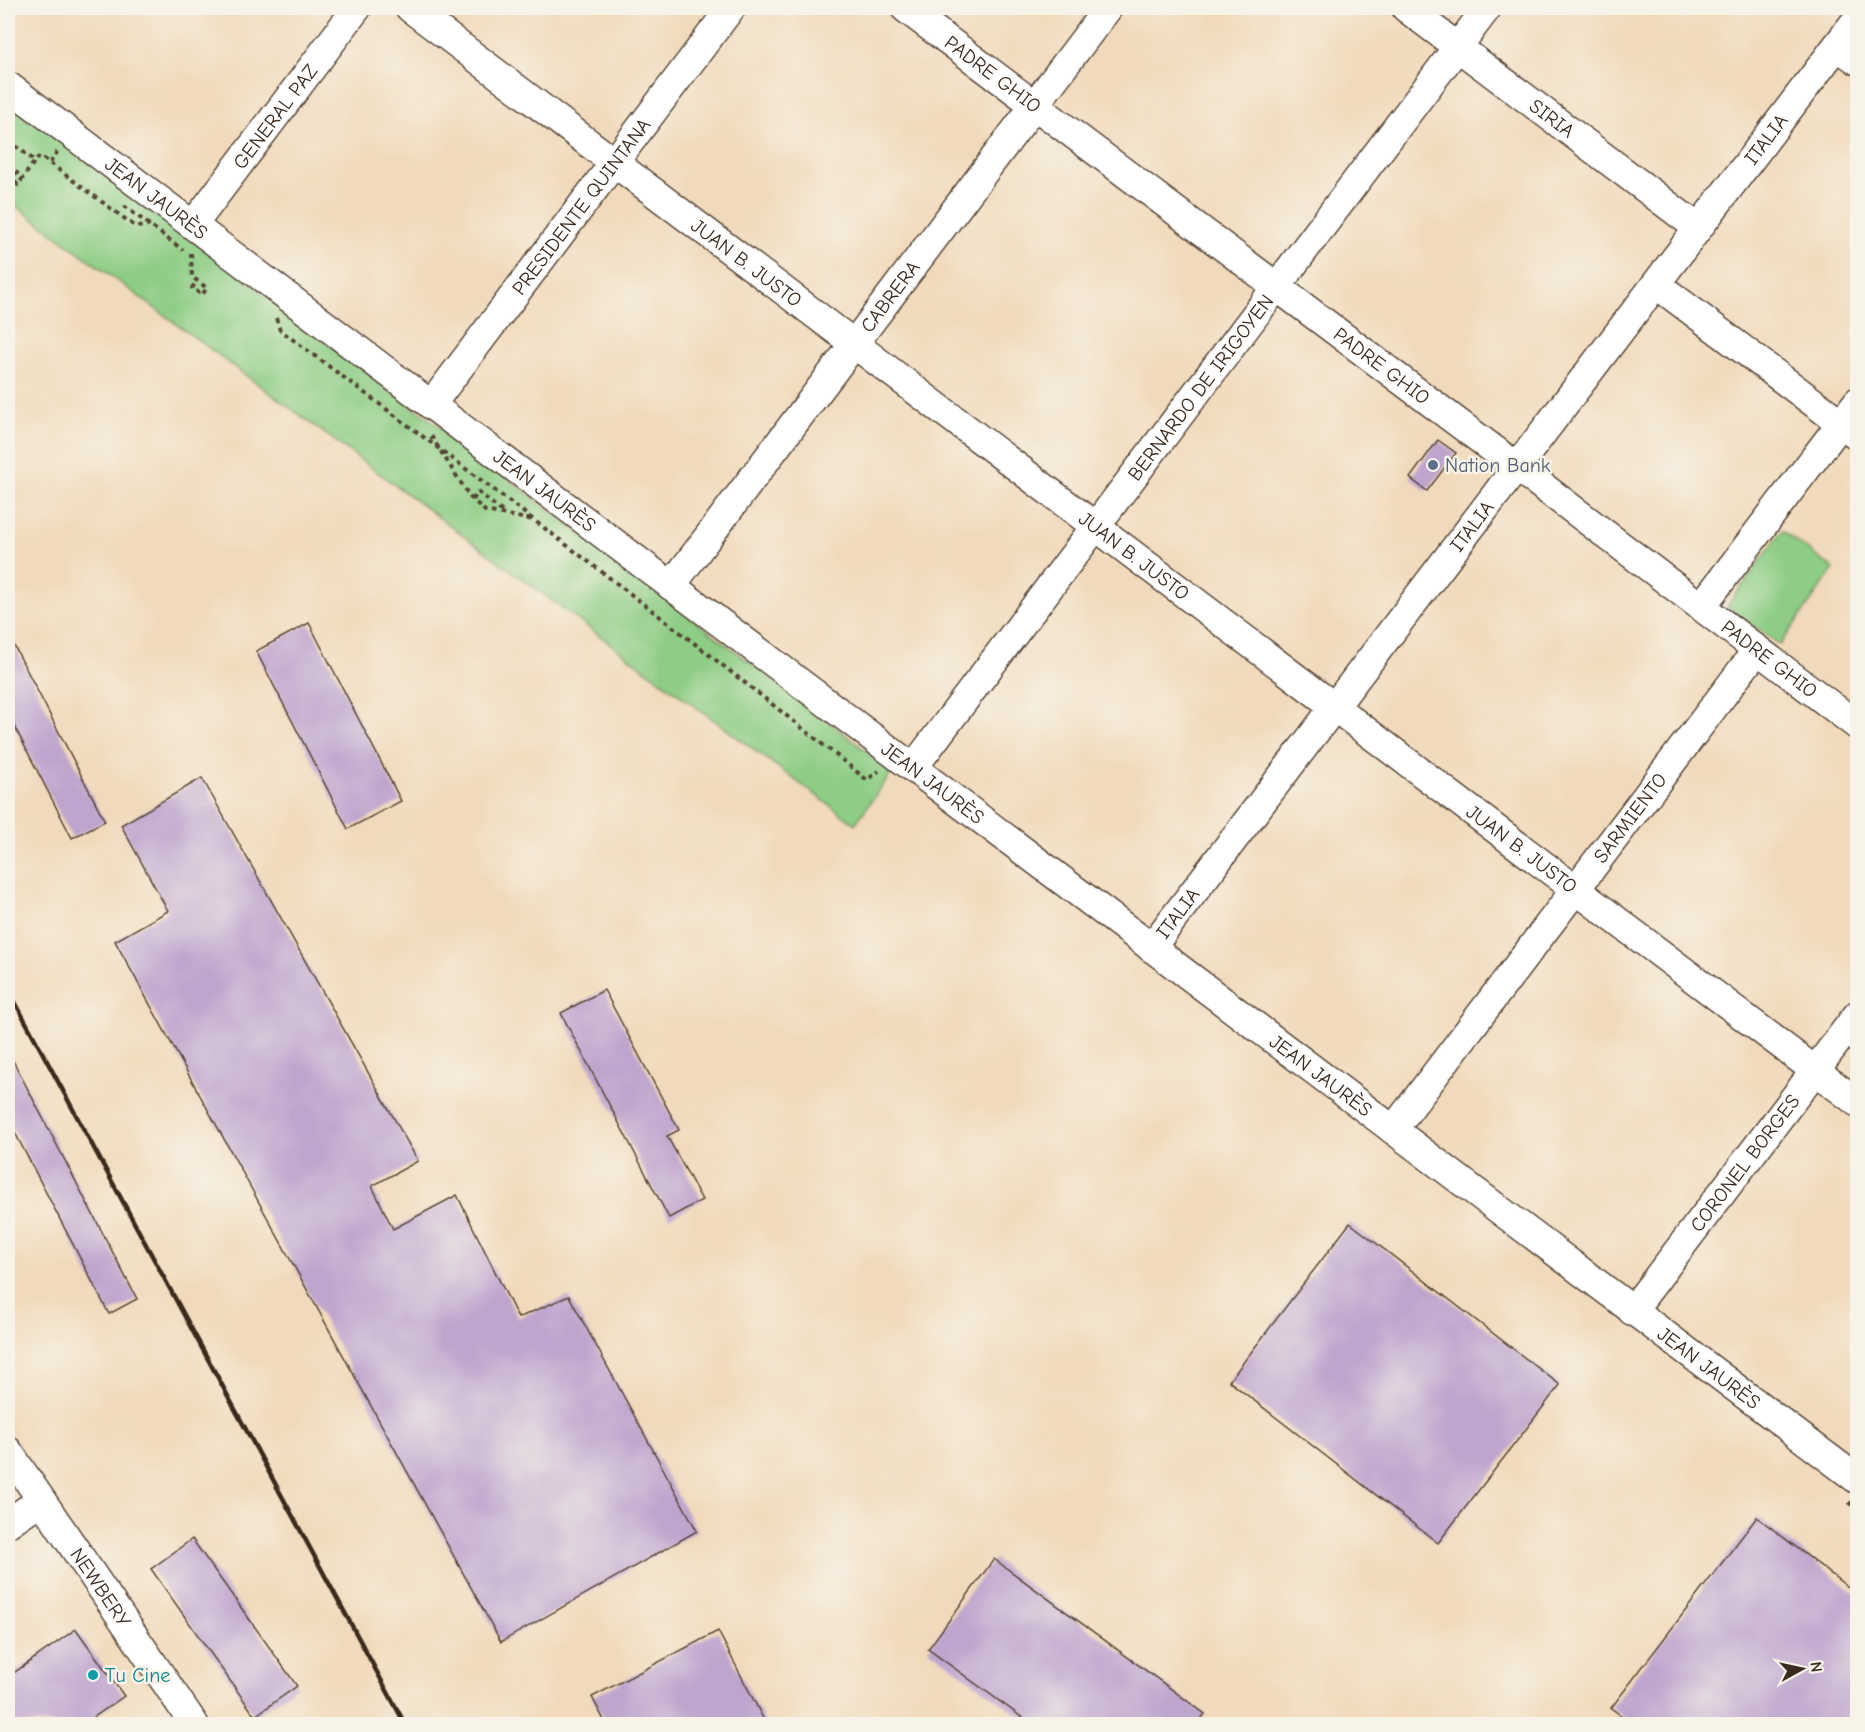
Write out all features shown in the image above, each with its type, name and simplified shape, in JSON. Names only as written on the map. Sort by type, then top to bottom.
[{"type":"street","name":"GENERAL PAZ","points":[[192,236],[357,8]]},
{"type":"street","name":"JUAN B. JUSTO","points":[[410,8],[1336,706],[1857,1103]]},
{"type":"street","name":"PRESIDENTE QUINTANA","points":[[429,417],[614,162],[731,8]]},
{"type":"street","name":"PADRE GHIO","points":[[905,8],[1517,467],[1857,726]]},
{"type":"street","name":"CABRERA","points":[[671,586],[1108,8]]},
{"type":"street","name":"SIRIA","points":[[1406,8],[1698,228]]},
{"type":"street","name":"BERNARDO DE IRIGOYEN","points":[[906,763],[1096,526],[1487,8]]},
{"type":"street","name":"ITALIA","points":[[1151,948],[1698,228],[1847,54],[1857,18]]},
{"type":"street","name":"JEAN JAURÈS","points":[[8,86],[192,236],[429,417],[671,586],[1857,1480]]},
{"type":"street","points":[[1656,284],[1849,430]]},
{"type":"street","points":[[1701,607],[1849,430],[1857,401]]},
{"type":"street","name":"SARMIENTO","points":[[1393,1130],[1757,650]]},
{"type":"street","name":"CORONEL BORGES","points":[[1632,1311],[1857,1014]]},
{"type":"street","name":"NEWBERY","points":[[8,1451],[194,1725]]},
{"type":"street","points":[[8,1523],[41,1500]]},
{"type":"path","points":[[8,140],[35,161]]},
{"type":"path","points":[[50,163],[61,147]]},
{"type":"path","points":[[8,177],[18,185],[40,156],[136,227],[161,223]]},
{"type":"path","points":[[8,166],[23,178]]},
{"type":"path","points":[[192,236],[192,277],[197,281]]},
{"type":"path","points":[[273,309],[280,330],[437,446],[718,660],[867,780],[906,763]]},
{"type":"path","points":[[429,417],[437,446],[473,500],[485,510],[545,522]]},
{"type":"path","points":[[473,500],[478,492],[506,514]]},
{"type":"green space","points":[[8,99],[893,771],[855,824],[8,200]]},
{"type":"green space","points":[[1782,531],[1834,569],[1780,645],[1727,606]]},
{"type":"building","name":"Nation Bank","points":[[1438,440],[1456,453],[1427,491],[1410,478]]},
{"type":"building","points":[[309,623],[401,801],[348,829],[256,651]]},
{"type":"building","points":[[8,634],[105,821],[72,838],[8,714]]},
{"type":"building","points":[[202,778],[418,1161],[372,1186],[393,1229],[457,1195],[518,1318],[569,1296],[697,1531],[501,1642],[115,941],[168,911],[121,825]]},
{"type":"building","points":[[604,990],[679,1130],[667,1136],[702,1200],[669,1218],[561,1013]]},
{"type":"building","points":[[8,1051],[137,1299],[109,1314],[8,1119]]},
{"type":"building","points":[[1350,1223],[1560,1385],[1438,1543],[1229,1381]]},
{"type":"building","points":[[1757,1517],[1858,1595],[1858,1724],[1633,1724],[1611,1708]]},
{"type":"building","points":[[192,1539],[297,1686],[255,1716],[151,1569]]},
{"type":"building","points":[[994,1559],[1205,1714],[1197,1724],[1031,1724],[928,1649]]},
{"type":"building","points":[[76,1629],[124,1696],[84,1724],[8,1724],[8,1677]]},
{"type":"building","points":[[718,1631],[766,1724],[606,1724],[592,1697]]},
{"type":"railway","points":[[8,989],[405,1724]]},
{"type":"place","name":"Nation Bank","points":[[1433,465]]},
{"type":"place","name":"Tu Cine","points":[[93,1675]]}]
